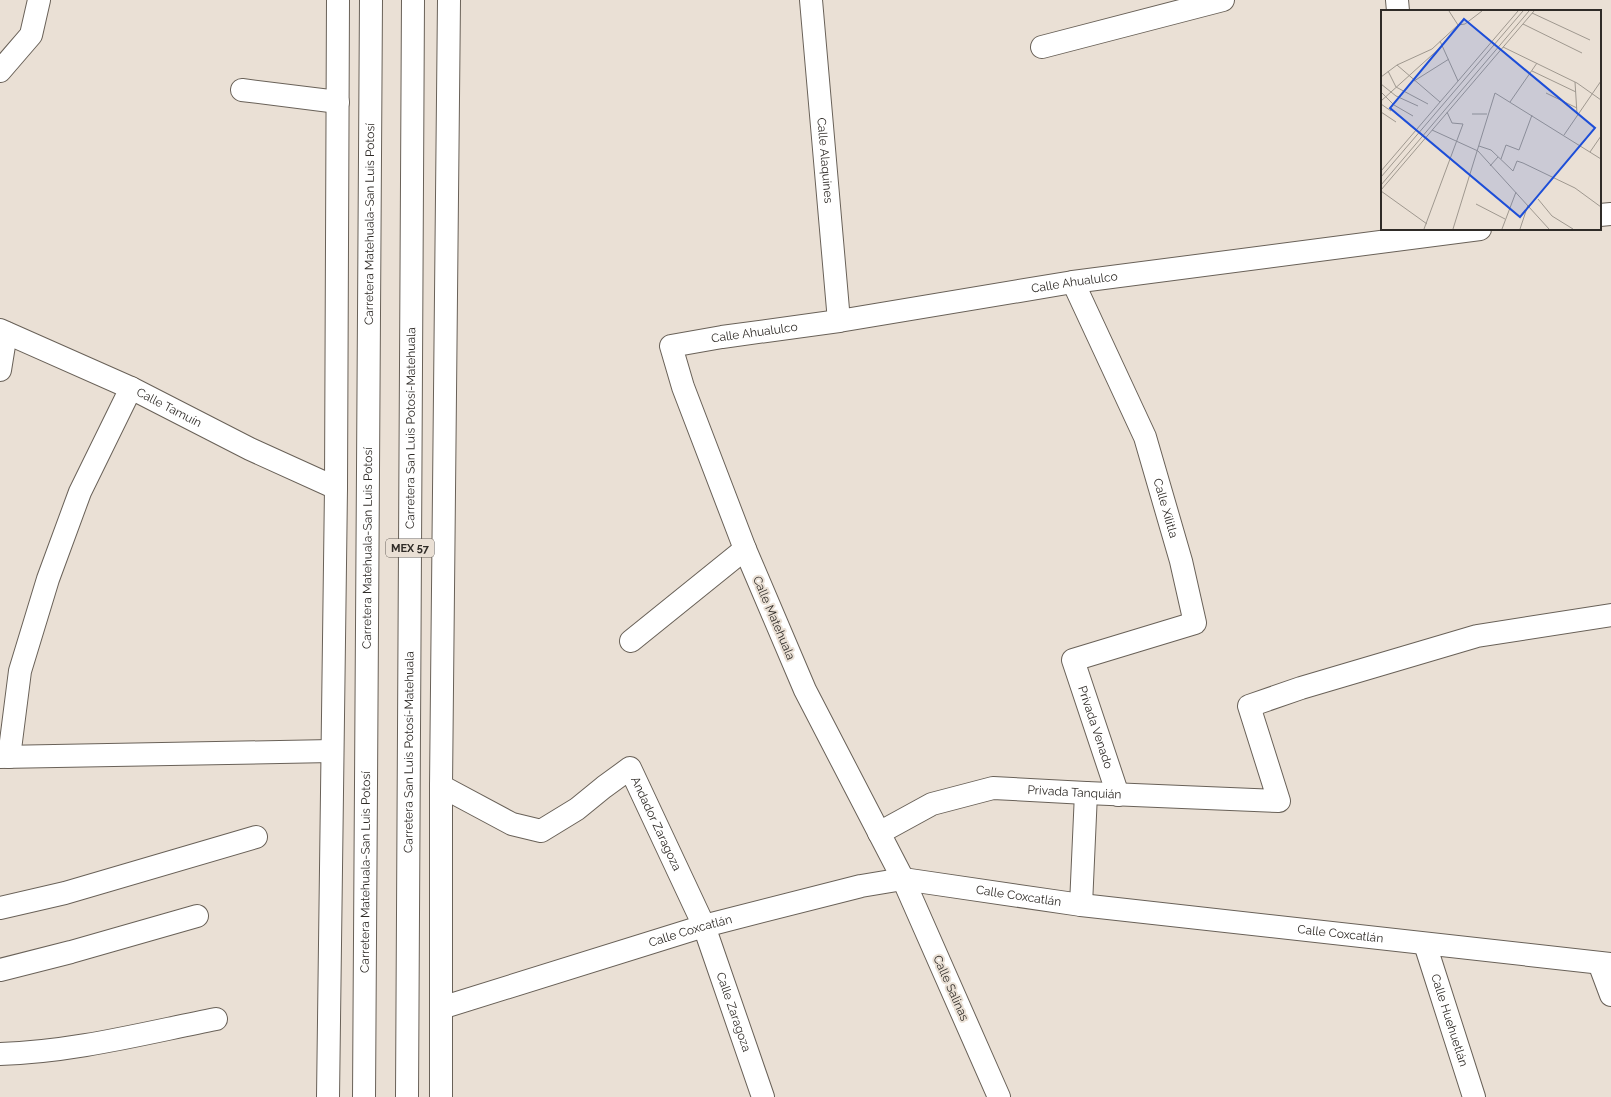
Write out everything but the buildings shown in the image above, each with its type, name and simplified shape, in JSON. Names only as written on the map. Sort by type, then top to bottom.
[{"type":"main road","points":[[0,71],[31,35],[39,0]]},
{"type":"main road","points":[[328,1097],[336,488],[338,0]]},
{"type":"main road","name":"Carretera Matehuala-San Luis Potosí","points":[[364,1097],[371,0]]},
{"type":"main road","name":"Carretera San Luis Potosí-Matehuala","points":[[407,1097],[413,0]]},
{"type":"main road","points":[[441,1097],[441,786],[449,0]]},
{"type":"main road","name":"Calle Alaquines","points":[[811,0],[839,321]]},
{"type":"main road","points":[[1042,47],[1223,0]]},
{"type":"main road","points":[[242,90],[338,102]]},
{"type":"main road","points":[[1601,215],[1611,214]]},
{"type":"main road","name":"Calle Ahualulco","points":[[671,346],[722,337],[839,321],[1073,282],[1423,232],[1461,230]]},
{"type":"main road","name":"Calle Xilitla","points":[[1073,282],[1145,437],[1181,562],[1194,623],[1073,660]]},
{"type":"main road","points":[[0,370],[3,331]]},
{"type":"main road","name":"Calle Tamuín","points":[[3,331],[131,388],[250,449],[336,488]]},
{"type":"main road","name":"Calle Matehuala","points":[[671,346],[683,387],[745,549],[805,690],[903,879]]},
{"type":"main road","points":[[131,388],[80,492],[48,579],[20,671],[4,757],[332,751]]},
{"type":"main road","points":[[631,640],[745,549]]},
{"type":"main road","name":"Privada Tanquián","points":[[879,833],[932,804],[993,788],[1279,801],[1249,706],[1301,688],[1476,636],[1611,615]]},
{"type":"main road","name":"Privada Venado","points":[[1073,660],[1118,794]]},
{"type":"main road","name":"Andador Zaragoza","points":[[441,786],[512,824],[541,831],[577,809],[630,768],[704,926]]},
{"type":"main road","points":[[1081,906],[1086,793]]},
{"type":"main road","points":[[0,908],[65,893],[256,837]]},
{"type":"main road","name":"Calle Coxcatlán","points":[[441,1008],[704,926],[860,886],[903,879],[1081,906],[1605,963]]},
{"type":"main road","name":"Calle Salinas","points":[[903,879],[999,1097]]},
{"type":"main road","points":[[0,970],[71,952],[197,916]]},
{"type":"main road","name":"Calle Zaragoza","points":[[704,926],[763,1097]]},
{"type":"main road","name":"Calle Huehuetlán","points":[[1425,944],[1474,1097]]},
{"type":"main road","points":[[1605,963],[1611,994]]},
{"type":"main road","points":[[0,1054],[19,1054],[96,1043],[216,1019]]}]
